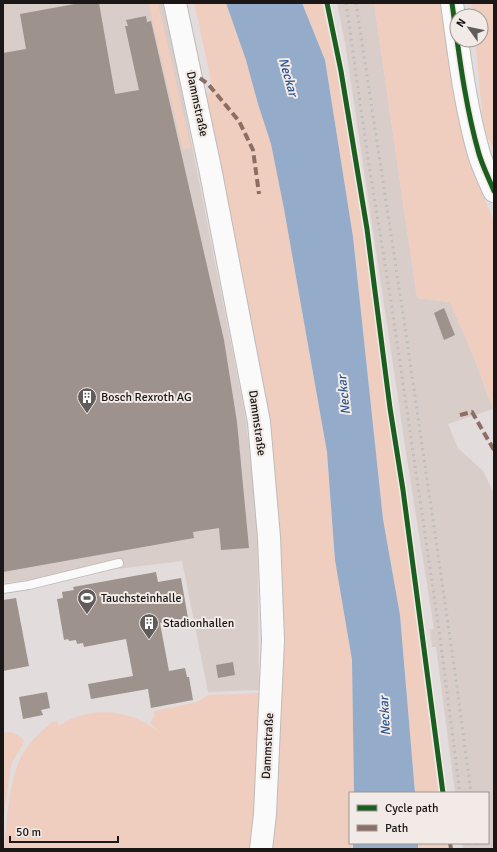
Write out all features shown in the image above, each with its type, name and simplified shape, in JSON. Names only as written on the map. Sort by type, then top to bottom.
[{"type":"main road","name":"Dammstraße","points":[[175,3],[210,168],[259,422],[269,538],[273,640],[265,814],[260,849]]},
{"type":"main road","points":[[452,3],[460,67],[472,123],[480,155],[494,191]]},
{"type":"lane","points":[[3,589],[29,585],[119,563]]},
{"type":"shaded area","points":[[3,3],[164,3],[245,415],[257,511],[259,690],[208,692],[182,561],[3,583]]},
{"type":"shaded area","points":[[148,3],[158,3],[191,147],[183,150]]},
{"type":"shaded area","points":[[194,3],[226,3],[246,60],[271,144],[327,452],[335,560],[352,660],[354,792],[349,792],[349,844],[353,844],[353,849],[270,849],[278,789],[283,649],[268,408],[205,94],[213,92]]},
{"type":"shaded area","points":[[302,3],[322,3],[340,88],[361,217],[395,459],[438,792],[415,792],[400,615],[383,519],[353,237],[325,60]]},
{"type":"shaded area","points":[[337,3],[374,3],[417,298],[450,302],[473,355],[493,409],[448,424],[458,448],[483,471],[494,494],[494,849],[463,849],[462,844],[489,844],[489,792],[455,792],[436,647],[432,647],[430,630],[434,629],[345,43]]},
{"type":"shaded area","points":[[374,3],[440,3],[469,161],[494,222],[494,411],[473,355],[450,302],[417,298]]},
{"type":"shaded area","points":[[471,3],[494,3],[494,150],[484,131],[476,48],[489,48],[489,8],[471,8]]},
{"type":"shaded area","points":[[260,693],[263,703],[252,849],[4,849],[12,785],[19,760],[31,742],[53,721],[57,722],[59,726],[71,719],[84,715],[111,713],[137,719],[160,733],[150,723],[154,717],[154,711],[197,702],[208,695]]},
{"type":"shaded area","points":[[10,732],[20,736],[24,742],[11,765],[3,821],[3,733]]},
{"type":"shaded area","points":[[418,844],[447,844],[448,849],[418,849]]},
{"type":"water","name":"Neckar","points":[[226,3],[302,3],[325,60],[353,237],[383,519],[400,615],[415,792],[354,792],[352,660],[335,560],[327,452],[271,144],[246,60]]},
{"type":"water","points":[[353,844],[418,844],[418,849],[353,849]]},
{"type":"building","name":"Bosch Rexroth AG","points":[[80,3],[99,3],[115,94],[139,90],[125,26],[128,26],[126,20],[146,16],[147,22],[151,21],[224,340],[237,422],[249,548],[221,550],[219,528],[193,532],[194,538],[3,572],[3,53],[26,49],[20,14]]},
{"type":"building","points":[[444,308],[455,335],[444,340],[434,313]]},
{"type":"building","name":"Stadionhallen","points":[[156,572],[158,582],[181,578],[188,618],[160,623],[169,671],[185,668],[187,677],[189,677],[193,700],[151,708],[148,689],[91,699],[88,684],[133,676],[126,639],[84,647],[83,643],[77,644],[76,640],[64,640],[57,599],[63,598],[62,592],[74,590],[73,587]]},
{"type":"building","points":[[16,598],[29,666],[3,671],[3,600]]},
{"type":"building","points":[[233,662],[235,675],[218,678],[216,665]]},
{"type":"building","points":[[47,692],[50,708],[41,710],[43,715],[23,719],[19,697]]},
{"type":"railway","points":[[346,3],[439,630],[460,792]]},
{"type":"railway","points":[[356,3],[402,307],[471,792]]},
{"type":"railway","points":[[467,844],[468,849]]},
{"type":"railway","points":[[477,844],[478,849]]},
{"type":"marked path","points":[[190,71],[208,84],[239,121],[253,150],[259,194]]},
{"type":"marked path","points":[[460,415],[472,412],[494,450]]},
{"type":"marked path","points":[[450,844],[451,849]]},
{"type":"cycle path","points":[[327,3],[341,71],[367,229],[443,792]]},
{"type":"cycle path","points":[[452,3],[463,79],[474,136],[484,168],[494,191]]},
{"type":"place","name":"Bosch Rexroth AG","points":[[87,414]]},
{"type":"place","name":"Tauchsteinhalle","points":[[87,615]]},
{"type":"place","name":"Stadionhallen","points":[[149,640]]}]
